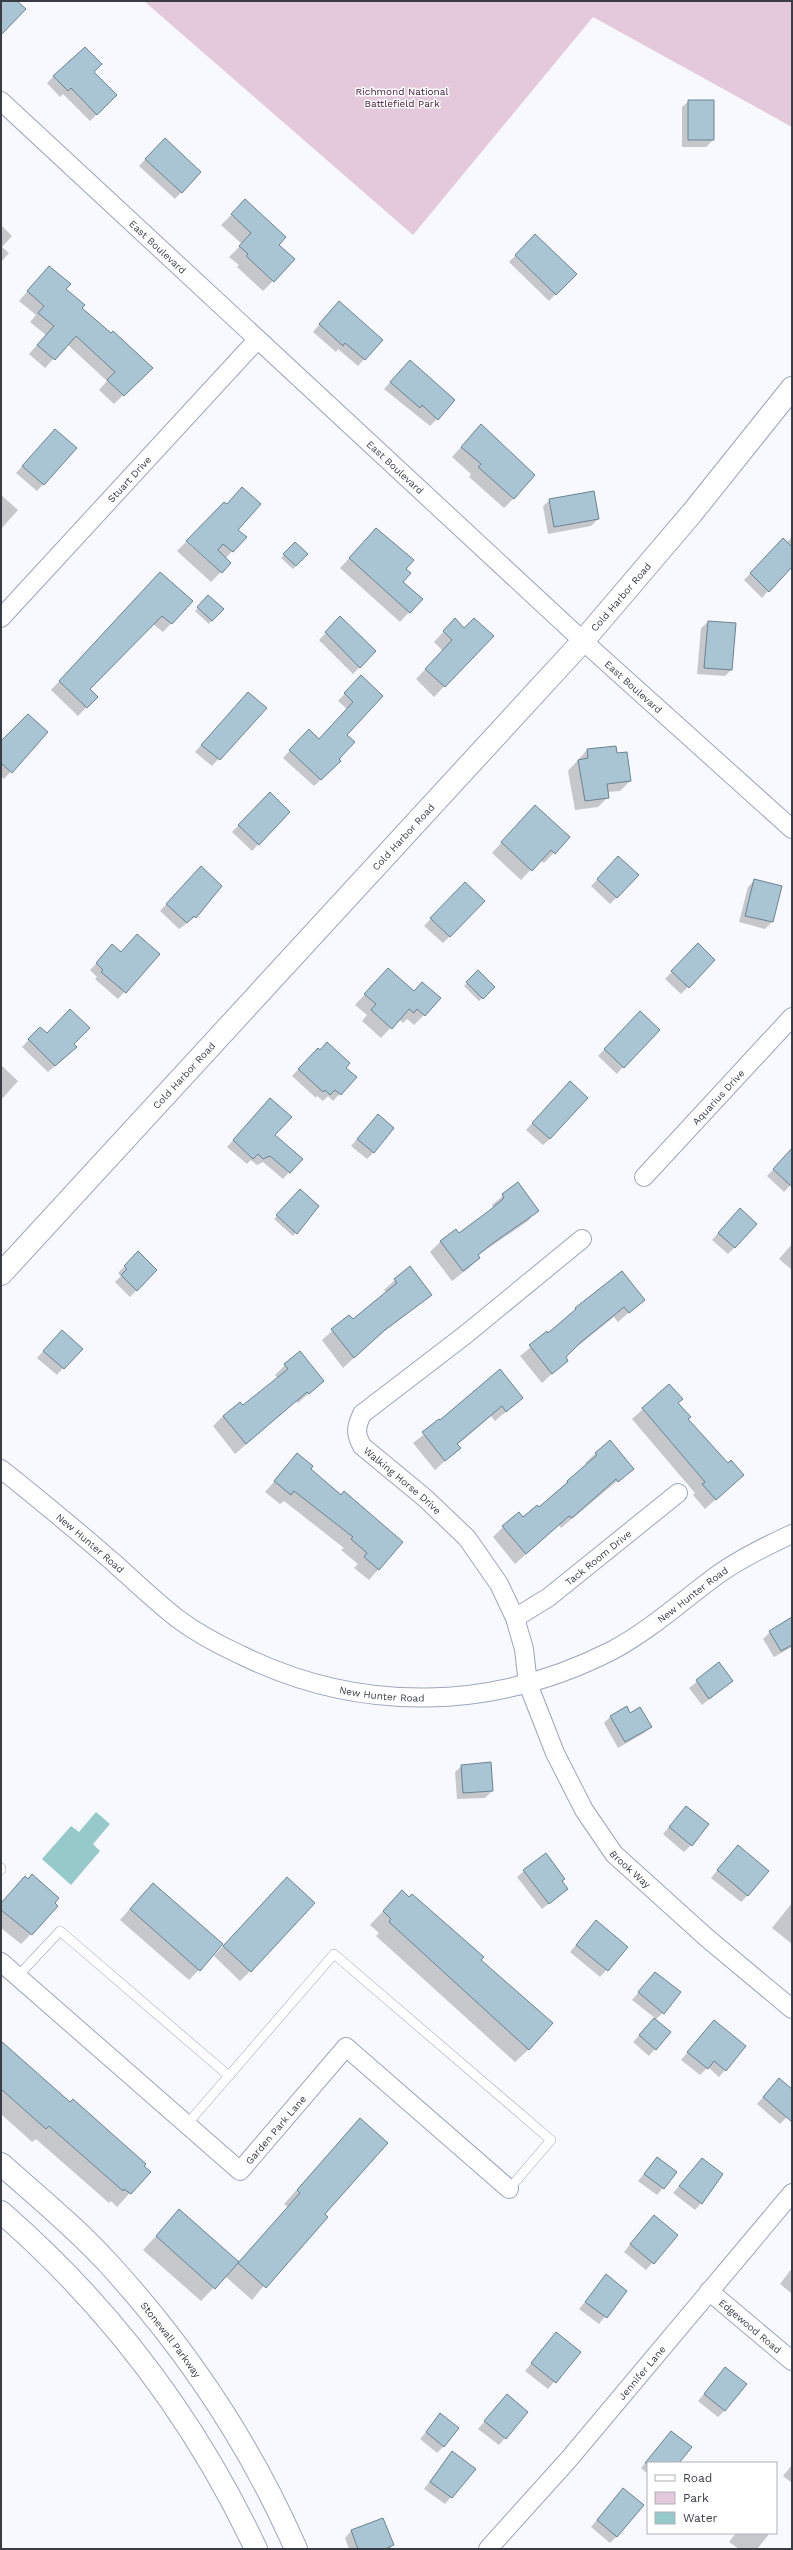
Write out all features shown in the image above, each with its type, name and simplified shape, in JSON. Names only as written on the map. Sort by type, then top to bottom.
[{"type":"main road","name":"Cold Harbor Road","points":[[1,1274],[583,641],[692,513],[792,388]]},
{"type":"main road","name":"Stonewall Parkway","points":[[1,2164],[107,2262],[150,2313],[195,2371],[241,2441],[266,2485],[296,2549]]},
{"type":"main road","points":[[1,2212],[32,2239],[86,2294],[138,2355],[178,2410],[219,2475],[256,2549]]},
{"type":"street","name":"East Boulevard","points":[[4,111],[258,340],[583,641],[792,829]]},
{"type":"street","name":"Stuart Drive","points":[[1,618],[258,340]]},
{"type":"street","name":"Aquarius Drive","points":[[644,1177],[792,1017]]},
{"type":"street","name":"Walking Horse Drive","points":[[528,1684],[524,1649],[515,1618],[499,1584],[467,1538],[425,1498],[362,1446],[357,1436],[356,1426],[362,1414],[465,1335],[582,1239]]},
{"type":"street","name":"New Hunter Road","points":[[1,1469],[179,1619],[218,1644],[261,1665],[304,1681],[350,1692],[397,1698],[443,1698],[488,1693],[528,1684],[574,1668],[615,1649],[660,1619],[718,1574],[766,1546],[792,1534]]},
{"type":"street","name":"Tack Room Drive","points":[[515,1618],[549,1597],[678,1493]]},
{"type":"street","name":"Brook Way","points":[[528,1684],[555,1753],[584,1810],[614,1854],[707,1938],[792,2009]]},
{"type":"street","name":"Garden Park Lane","points":[[1,1962],[188,2123],[240,2171],[346,2047],[509,2189]]},
{"type":"street","name":"Jennifer Lane","points":[[488,2549],[568,2459],[792,2192]]},
{"type":"street","name":"Edgewood Road","points":[[709,2291],[792,2361]]},
{"type":"lane","points":[[18,1976],[60,1931],[229,2076]]},
{"type":"lane","points":[[188,2123],[334,1954],[551,2140],[509,2189]]},
{"type":"green space","name":"Richmond National Battlefield Park","points":[[144,1],[792,1],[792,127],[593,17],[413,235]]},
{"type":"water","points":[[96,1812],[110,1824],[93,1844],[100,1851],[71,1885],[42,1859],[71,1826],[79,1832]]},
{"type":"building","points":[[1,1],[17,1],[26,9],[1,35]]},
{"type":"building","points":[[85,47],[102,64],[94,72],[117,95],[97,115],[71,88],[68,91],[53,76]]},
{"type":"building","points":[[688,100],[714,100],[714,140],[688,140]]},
{"type":"building","points":[[165,138],[201,172],[182,193],[145,159]]},
{"type":"building","points":[[245,199],[286,237],[279,245],[295,259],[274,282],[246,256],[248,254],[239,246],[251,233],[231,214]]},
{"type":"building","points":[[535,234],[577,274],[556,295],[515,255]]},
{"type":"building","points":[[49,266],[71,284],[66,289],[85,305],[82,308],[111,333],[113,331],[153,368],[124,396],[107,380],[115,372],[76,336],[55,360],[37,345],[54,326],[38,313],[44,306],[27,291]]},
{"type":"building","points":[[339,301],[383,340],[365,360],[345,343],[343,346],[319,324]]},
{"type":"building","points":[[410,360],[455,400],[438,420],[422,405],[420,408],[390,382]]},
{"type":"building","points":[[481,424],[535,475],[514,499],[478,467],[481,464],[461,447]]},
{"type":"building","points":[[55,429],[77,448],[44,485],[22,466]]},
{"type":"building","points":[[242,487],[261,504],[238,530],[247,537],[233,552],[223,544],[218,550],[231,563],[222,573],[186,541],[224,502],[227,504]]},
{"type":"building","points":[[594,491],[599,519],[554,527],[549,499]]},
{"type":"building","points":[[376,528],[414,560],[406,569],[411,573],[403,582],[423,599],[410,613],[349,558]]},
{"type":"building","points":[[783,538],[792,547],[792,567],[769,592],[750,573]]},
{"type":"building","points":[[295,542],[308,554],[296,566],[283,554]]},
{"type":"building","points":[[160,572],[193,601],[172,624],[162,616],[90,689],[98,697],[87,708],[59,681]]},
{"type":"building","points":[[208,595],[224,609],[212,621],[197,607]]},
{"type":"building","points":[[340,616],[376,651],[360,668],[325,632]]},
{"type":"building","points":[[455,618],[464,628],[474,618],[494,636],[445,687],[425,669],[452,640],[443,631]]},
{"type":"building","points":[[708,621],[736,623],[732,670],[704,668]]},
{"type":"building","points":[[361,675],[383,696],[347,735],[355,742],[339,759],[341,761],[321,780],[289,750],[309,729],[319,739],[353,702],[344,693]]},
{"type":"building","points":[[248,692],[267,708],[220,760],[201,745]]},
{"type":"building","points":[[28,714],[48,732],[12,773],[1,763],[1,741]]},
{"type":"building","points":[[616,746],[617,753],[627,752],[631,781],[607,784],[609,798],[585,801],[578,760],[588,758],[587,749]]},
{"type":"building","points":[[270,792],[290,812],[259,845],[238,825]]},
{"type":"building","points":[[535,805],[570,837],[555,854],[551,850],[532,871],[501,842]]},
{"type":"building","points":[[618,856],[639,875],[617,898],[597,879]]},
{"type":"building","points":[[201,866],[222,886],[196,918],[194,916],[187,923],[166,904]]},
{"type":"building","points":[[754,879],[782,886],[773,922],[745,916]]},
{"type":"building","points":[[465,882],[485,901],[450,937],[430,918]]},
{"type":"building","points":[[137,934],[160,954],[126,993],[101,972],[103,970],[96,963],[112,944],[121,952]]},
{"type":"building","points":[[698,943],[715,960],[689,988],[671,971]]},
{"type":"building","points":[[388,968],[414,991],[422,982],[441,998],[425,1016],[417,1009],[414,1013],[409,1009],[392,1029],[371,1010],[376,1004],[364,994]]},
{"type":"building","points":[[478,970],[495,987],[483,999],[466,982]]},
{"type":"building","points":[[70,1009],[90,1028],[74,1044],[77,1047],[55,1066],[28,1039],[40,1027],[47,1033]]},
{"type":"building","points":[[640,1011],[660,1030],[624,1068],[604,1049]]},
{"type":"building","points":[[327,1042],[350,1063],[346,1068],[357,1077],[341,1095],[335,1090],[330,1095],[325,1090],[323,1092],[298,1069],[318,1048],[320,1050]]},
{"type":"building","points":[[570,1081],[588,1098],[550,1139],[532,1123]]},
{"type":"building","points":[[270,1098],[292,1117],[275,1135],[303,1159],[290,1173],[270,1156],[263,1159],[258,1154],[253,1159],[233,1140]]},
{"type":"building","points":[[378,1114],[394,1128],[374,1153],[357,1139]]},
{"type":"building","points":[[792,1148],[792,1187],[773,1169]]},
{"type":"building","points":[[518,1182],[539,1211],[493,1243],[478,1255],[480,1258],[463,1271],[440,1241],[456,1229],[459,1233],[490,1210],[504,1198],[502,1194]]},
{"type":"building","points":[[300,1189],[319,1206],[297,1234],[276,1215]]},
{"type":"building","points":[[740,1208],[757,1224],[735,1248],[718,1233]]},
{"type":"building","points":[[138,1251],[157,1270],[137,1291],[121,1275],[127,1269],[124,1266]]},
{"type":"building","points":[[410,1266],[432,1295],[385,1330],[354,1358],[331,1329],[349,1315],[353,1319],[397,1283],[394,1279]]},
{"type":"building","points":[[622,1271],[645,1300],[629,1313],[624,1307],[580,1343],[566,1357],[568,1361],[552,1374],[529,1345],[547,1331],[548,1333],[576,1309],[575,1308]]},
{"type":"building","points":[[62,1330],[83,1349],[64,1369],[43,1351]]},
{"type":"building","points":[[300,1351],[324,1381],[309,1394],[307,1392],[246,1444],[223,1416],[240,1402],[243,1405],[288,1369],[284,1364]]},
{"type":"building","points":[[500,1369],[523,1398],[506,1412],[502,1406],[457,1444],[461,1448],[445,1461],[422,1432],[439,1419],[440,1420]]},
{"type":"building","points":[[669,1384],[683,1399],[678,1403],[691,1417],[688,1419],[728,1463],[731,1460],[744,1475],[716,1500],[702,1484],[705,1482],[642,1408]]},
{"type":"building","points":[[610,1440],[634,1469],[618,1482],[616,1479],[572,1518],[569,1516],[526,1554],[502,1526],[519,1512],[523,1517],[537,1505],[539,1507],[597,1455],[595,1453]]},
{"type":"building","points":[[297,1453],[313,1466],[311,1469],[341,1495],[344,1491],[403,1542],[379,1570],[364,1557],[367,1553],[351,1539],[353,1537],[294,1491],[291,1495],[274,1481]]},
{"type":"building","points":[[792,1617],[792,1645],[781,1651],[769,1631]]},
{"type":"building","points":[[719,1662],[733,1681],[709,1699],[696,1680]]},
{"type":"building","points":[[627,1706],[630,1713],[640,1707],[652,1727],[625,1742],[610,1716]]},
{"type":"building","points":[[491,1762],[493,1791],[463,1793],[461,1765]]},
{"type":"building","points":[[686,1806],[709,1824],[692,1846],[669,1827]]},
{"type":"building","points":[[738,1845],[769,1871],[748,1896],[717,1870]]},
{"type":"building","points":[[546,1853],[565,1879],[562,1881],[568,1889],[549,1904],[523,1870]]},
{"type":"building","points":[[32,1874],[59,1898],[55,1903],[58,1906],[32,1935],[1,1910],[1,1903],[25,1876],[28,1879]]},
{"type":"building","points":[[287,1877],[315,1903],[251,1972],[223,1946]]},
{"type":"building","points":[[153,1883],[223,1944],[200,1971],[130,1909]]},
{"type":"building","points":[[402,1890],[409,1897],[412,1894],[484,1957],[481,1960],[553,2023],[529,2050],[389,1922],[391,1919],[383,1911]]},
{"type":"building","points":[[596,1920],[628,1947],[608,1971],[576,1945]]},
{"type":"building","points":[[655,1972],[681,1992],[664,2014],[638,1992]]},
{"type":"building","points":[[654,2018],[671,2032],[656,2050],[639,2035]]},
{"type":"building","points":[[714,2020],[746,2046],[726,2071],[714,2061],[708,2069],[687,2052]]},
{"type":"building","points":[[1,2041],[70,2102],[73,2099],[146,2164],[144,2166],[151,2172],[131,2194],[124,2189],[123,2191],[49,2126],[46,2129],[1,2089]]},
{"type":"building","points":[[779,2078],[792,2089],[792,2122],[763,2097]]},
{"type":"building","points":[[360,2118],[388,2143],[325,2214],[328,2217],[266,2288],[238,2263],[300,2193],[297,2190]]},
{"type":"building","points":[[657,2157],[677,2172],[664,2189],[644,2174]]},
{"type":"building","points":[[702,2158],[723,2174],[702,2204],[679,2186]]},
{"type":"building","points":[[179,2209],[239,2262],[215,2289],[156,2236]]},
{"type":"building","points":[[654,2215],[678,2235],[654,2264],[630,2244]]},
{"type":"building","points":[[606,2274],[627,2291],[607,2318],[585,2302]]},
{"type":"building","points":[[556,2332],[581,2352],[556,2383],[531,2363]]},
{"type":"building","points":[[725,2367],[747,2384],[725,2411],[704,2394]]},
{"type":"building","points":[[507,2394],[528,2412],[506,2439],[484,2421]]},
{"type":"building","points":[[440,2413],[459,2428],[444,2447],[426,2432]]},
{"type":"building","points":[[671,2431],[692,2447],[680,2462],[645,2463]]},
{"type":"building","points":[[452,2451],[476,2469],[452,2498],[430,2482]]},
{"type":"building","points":[[623,2488],[644,2505],[617,2537],[597,2520]]},
{"type":"building","points":[[383,2518],[394,2545],[385,2549],[358,2549],[351,2530]]}]
